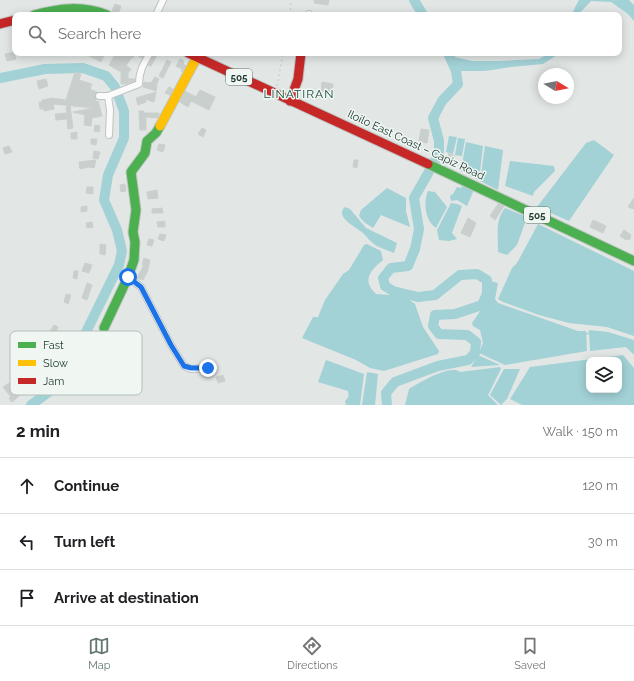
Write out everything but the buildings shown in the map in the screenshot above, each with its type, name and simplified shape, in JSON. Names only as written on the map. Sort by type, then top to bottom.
[{"type":"main road","points":[[48,12],[71,7],[86,8],[98,12]]},
{"type":"main road","points":[[0,24],[12,21]]},
{"type":"main road","points":[[290,101],[298,79],[301,56]]},
{"type":"main road","points":[[104,328],[128,277],[134,260],[135,242],[133,232],[136,210],[131,172],[145,153],[147,141],[156,133],[197,57]]},
{"type":"main road","name":"Iloilo East Coast – Capiz Road","points":[[197,57],[440,169],[634,261]]},
{"type":"street","points":[[157,12],[163,0]]},
{"type":"street","points":[[99,96],[108,96],[139,84],[141,68],[148,56]]},
{"type":"street","points":[[108,96],[110,110],[109,135]]},
{"type":"street","points":[[128,277],[141,287],[171,345],[184,366],[191,368],[208,368]]},
{"type":"path","points":[[290,12],[291,0]]},
{"type":"path","points":[[275,94],[282,56]]},
{"type":"water","points":[[579,0],[629,0],[634,5],[634,21],[628,14],[611,2],[591,1],[581,12],[573,12]]},
{"type":"water","points":[[544,56],[555,56],[543,64],[485,71],[456,71],[455,57],[472,61],[539,59]]},
{"type":"water","points":[[449,136],[457,137],[453,154],[446,152]]},
{"type":"water","points":[[458,138],[465,139],[462,156],[455,155]]},
{"type":"water","points":[[594,140],[614,155],[569,221],[537,207],[586,143]]},
{"type":"water","points":[[466,142],[483,146],[479,180],[461,171]]},
{"type":"water","points":[[485,146],[503,150],[498,190],[480,181]]},
{"type":"water","points":[[510,161],[554,166],[555,171],[534,192],[533,196],[505,186]]},
{"type":"water","points":[[462,186],[473,190],[467,206],[457,200],[451,201],[450,196],[457,187],[461,188]]},
{"type":"water","points":[[387,188],[406,198],[406,211],[410,227],[381,215],[373,228],[364,222],[359,216],[361,210]]},
{"type":"water","points":[[428,191],[435,192],[447,207],[436,228],[429,221],[427,216],[425,206]]},
{"type":"water","points":[[451,203],[462,206],[452,233],[457,239],[449,241],[439,240],[437,230]]},
{"type":"water","points":[[345,207],[350,209],[366,228],[397,243],[394,253],[371,242],[363,233],[347,222],[342,214]]},
{"type":"water","points":[[505,208],[527,217],[517,245],[507,255],[498,252],[498,223]]},
{"type":"water","points":[[538,224],[634,271],[634,336],[607,327],[569,323],[539,315],[498,299],[512,268],[517,263]]},
{"type":"water","points":[[367,244],[381,251],[383,260],[369,276],[368,280],[372,289],[376,294],[404,296],[415,304],[423,327],[439,351],[438,354],[384,371],[370,368],[356,360],[302,338],[313,317],[318,317],[325,300],[343,274],[349,270],[364,245]]},
{"type":"water","points":[[491,281],[498,283],[495,299],[498,303],[578,331],[586,331],[587,351],[505,365],[479,353],[483,343],[480,330],[473,326],[472,323],[489,298]]},
{"type":"water","points":[[589,330],[608,332],[634,340],[634,355],[626,347],[590,351]]},
{"type":"water","points":[[478,355],[500,365],[471,367]]},
{"type":"water","points":[[623,355],[634,368],[634,405],[522,405],[510,399],[530,367],[586,360],[586,393],[622,393],[622,357],[608,357]]},
{"type":"water","points":[[326,360],[364,374],[360,405],[346,405],[345,401],[349,394],[348,391],[318,382]]},
{"type":"water","points":[[500,367],[501,369],[488,395],[498,405],[405,405],[409,389],[434,375],[449,370],[460,372]]},
{"type":"water","points":[[504,369],[520,369],[507,399],[501,405],[490,395]]},
{"type":"water","points":[[367,372],[378,374],[375,405],[362,405]]},
{"type":"waterway","points":[[414,0],[421,12]]},
{"type":"waterway","points":[[387,405],[386,393],[395,382],[438,366],[468,360],[475,353],[476,342],[467,335],[439,334],[433,326],[435,315],[455,314],[482,305],[487,294],[487,280],[477,274],[460,275],[435,295],[418,297],[393,291],[385,286],[383,278],[391,268],[408,266],[415,249],[419,229],[414,198],[439,154],[439,141],[433,118],[442,101],[458,84],[456,71],[449,56]]},
{"type":"waterway","points":[[0,78],[45,69],[83,68],[106,76],[115,87],[124,111],[124,138],[108,175],[104,200],[117,230],[122,251],[119,265],[87,331]]},
{"type":"waterway","points":[[31,405],[45,395]]},
{"type":"traffic: fast","points":[[48,12],[61,9],[80,9],[98,12]]},
{"type":"traffic: fast","points":[[104,328],[128,277],[134,260],[135,242],[133,232],[136,210],[131,172],[145,153],[147,141],[156,133],[160,126]]},
{"type":"traffic: fast","points":[[428,164],[634,261]]},
{"type":"traffic: slow","points":[[160,126],[197,57]]},
{"type":"traffic: jam","points":[[0,24],[12,21]]},
{"type":"traffic: jam","points":[[194,56],[428,164]]},
{"type":"traffic: jam","points":[[290,101],[298,79],[301,56]]},
{"type":"district","name":"LINATIRAN","points":[[299,94]]},
{"type":"route","points":[[128,277],[141,287],[171,345],[184,366],[187,368],[208,368]]}]
